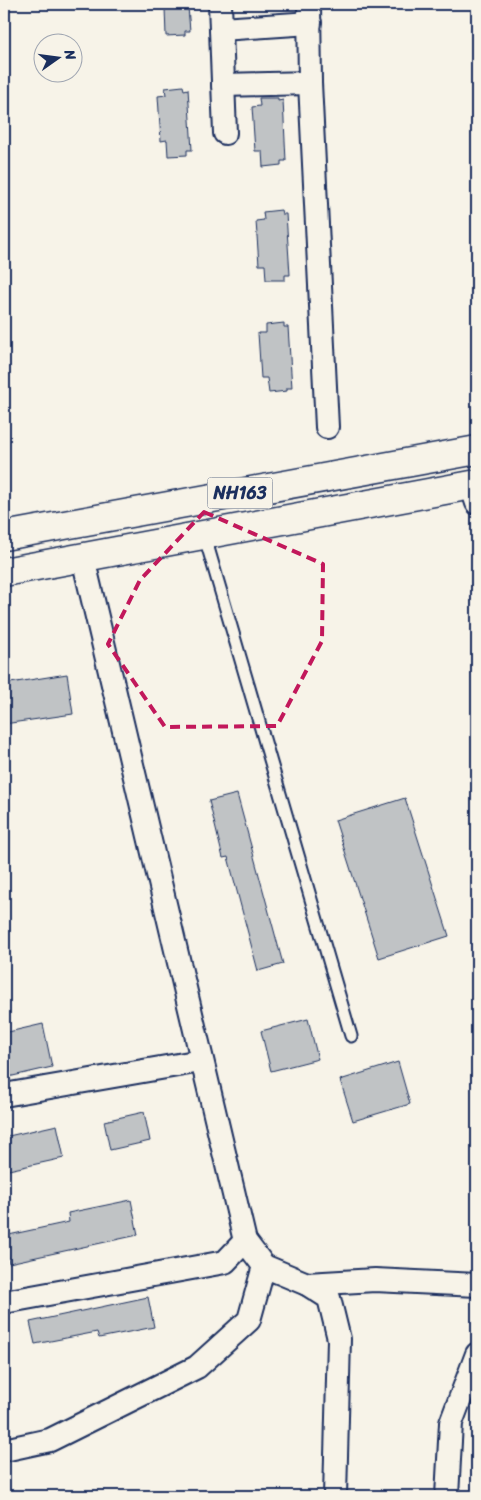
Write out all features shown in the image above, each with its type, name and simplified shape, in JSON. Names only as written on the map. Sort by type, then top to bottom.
[{"type":"highway","name":"NH163","points":[[4,536],[477,450]]},
{"type":"highway","name":"NH163","points":[[4,572],[204,534],[475,491]]},
{"type":"street","points":[[220,4],[225,133]]},
{"type":"street","points":[[221,29],[309,14],[310,83],[326,427]]},
{"type":"street","points":[[223,85],[310,83]]},
{"type":"street","points":[[83,558],[244,1241],[264,1266],[307,1284],[329,1298],[339,1339],[335,1496]]},
{"type":"street","points":[[4,1095],[201,1061]]},
{"type":"street","points":[[4,1302],[224,1262],[244,1241]]},
{"type":"street","points":[[4,1450],[50,1440],[196,1367],[249,1320],[264,1266]]},
{"type":"street","points":[[307,1284],[374,1280],[477,1285]]},
{"type":"street","points":[[447,1496],[451,1423],[477,1354]]},
{"type":"lane","points":[[204,534],[351,1036]]},
{"type":"highlighted area","points":[[204,512],[323,564],[322,641],[277,726],[165,727],[108,644],[140,580]]},
{"type":"building","points":[[188,7],[190,31],[185,31],[185,35],[166,36],[165,8]]},
{"type":"building","points":[[183,86],[184,90],[188,89],[192,150],[187,150],[187,155],[168,156],[167,140],[161,141],[158,96],[166,95],[165,88]]},
{"type":"building","points":[[259,98],[278,98],[278,101],[283,100],[286,161],[281,161],[281,165],[263,167],[262,151],[255,151],[252,107],[260,106]]},
{"type":"building","points":[[281,210],[282,214],[286,214],[290,275],[285,275],[285,280],[266,280],[265,265],[259,265],[256,221],[264,220],[263,212]]},
{"type":"building","points":[[284,323],[284,327],[288,327],[292,388],[287,388],[287,391],[269,393],[267,378],[261,378],[258,333],[266,333],[266,325]]},
{"type":"building","points":[[67,674],[73,714],[4,724],[4,684]]},
{"type":"building","points":[[237,794],[283,964],[258,971],[228,857],[223,858],[209,801]]},
{"type":"building","points":[[405,798],[449,936],[379,958],[335,820]]},
{"type":"building","points":[[308,1019],[318,1059],[271,1071],[261,1031]]},
{"type":"building","points":[[43,1024],[52,1067],[4,1078],[4,1033]]},
{"type":"building","points":[[398,1062],[410,1104],[353,1121],[340,1080]]},
{"type":"building","points":[[144,1112],[150,1141],[110,1150],[104,1121]]},
{"type":"building","points":[[57,1125],[64,1158],[4,1171],[4,1137]]},
{"type":"building","points":[[131,1200],[138,1235],[9,1263],[4,1236],[69,1222],[68,1213]]},
{"type":"building","points":[[148,1297],[154,1327],[99,1338],[97,1332],[35,1344],[30,1322]]}]
